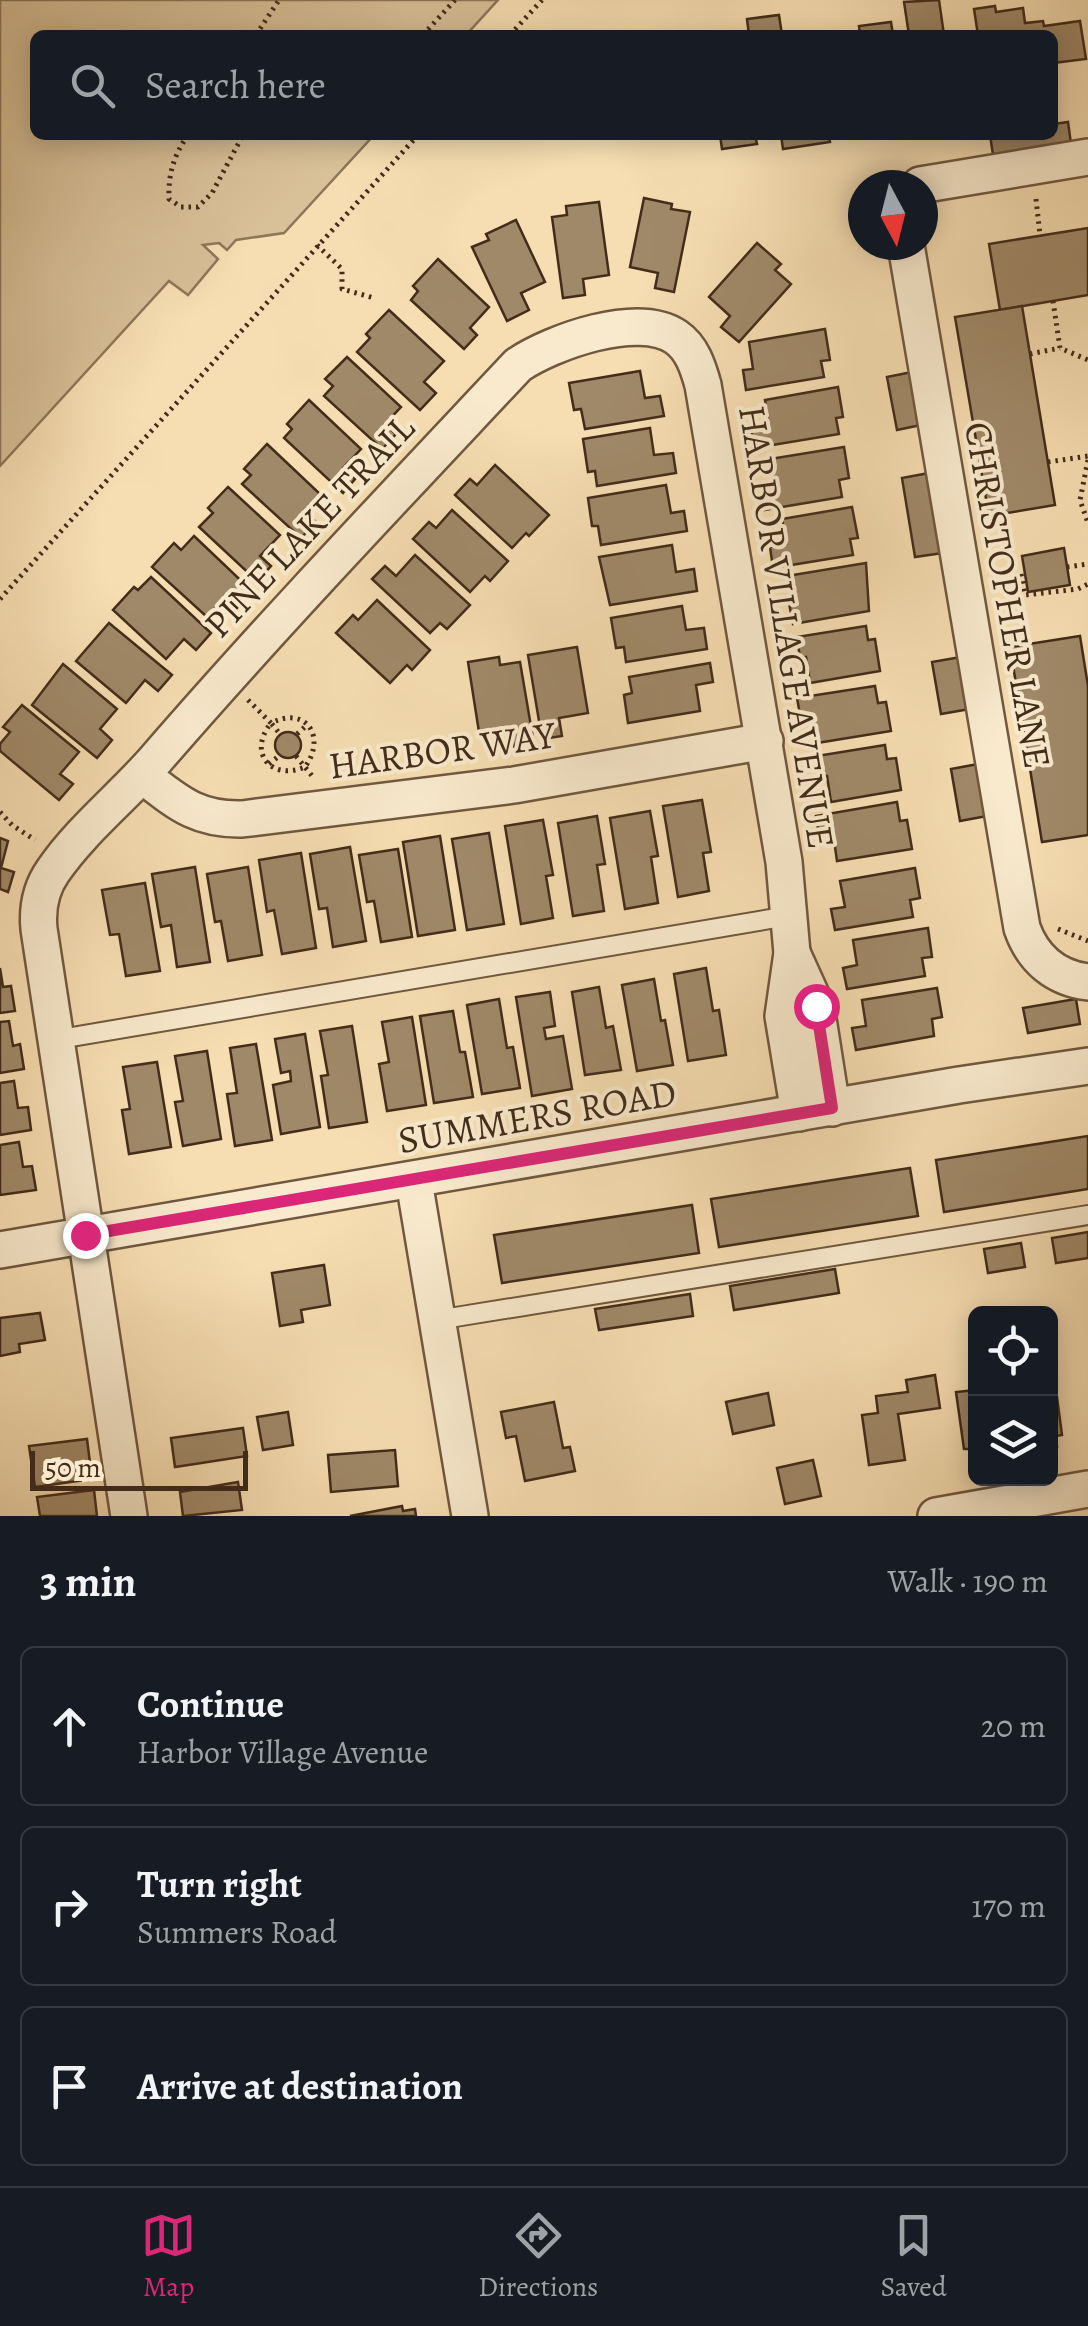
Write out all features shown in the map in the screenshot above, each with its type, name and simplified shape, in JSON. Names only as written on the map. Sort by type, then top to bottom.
[{"type":"street","points":[[938,182],[1088,158]]},
{"type":"street","name":"CHRISTOPHER LANE","points":[[909,260],[1022,928],[1046,965],[1071,980],[1088,982]]},
{"type":"street","name":"PINE LAKE TRAIL","points":[[129,1516],[38,920],[45,886],[62,860],[231,672],[518,365],[539,351],[573,338],[637,328],[663,332]]},
{"type":"street","name":"HARBOR VILLAGE AVENUE","points":[[663,332],[675,336],[687,348],[698,364],[704,384],[784,862],[792,954],[783,1016],[815,1110]]},
{"type":"street","name":"HARBOR WAY","points":[[142,775],[196,813],[208,818],[242,819],[514,785],[765,742]]},
{"type":"street","name":"SUMMERS ROAD","points":[[0,1250],[1088,1066]]},
{"type":"street","points":[[414,1181],[470,1516]]},
{"type":"street","points":[[936,1516],[1088,1489]]},
{"type":"lane","points":[[54,1040],[788,916]]},
{"type":"lane","points":[[437,1320],[1088,1215]]},
{"type":"path","points":[[259,30],[280,0]]},
{"type":"path","points":[[427,30],[455,0]]},
{"type":"path","points":[[515,30],[542,0]]},
{"type":"path","points":[[184,140],[168,178],[169,199],[181,207],[198,207],[212,193],[240,140]]},
{"type":"path","points":[[0,599],[413,140]]},
{"type":"path","points":[[318,245],[342,269],[342,289],[374,298]]},
{"type":"path","points":[[1053,301],[1060,348]]},
{"type":"path","points":[[1030,354],[1060,348],[1088,360]]},
{"type":"path","points":[[1048,462],[1088,458],[1080,500],[1088,523]]},
{"type":"path","points":[[1067,568],[1088,564]]},
{"type":"path","points":[[1022,574],[1026,595],[1078,589],[1088,584]]},
{"type":"path","points":[[246,698],[280,734]]},
{"type":"path","points":[[283,717],[298,718],[307,725],[316,742],[314,756],[305,767],[282,772],[269,764],[260,744],[271,724],[283,717]]},
{"type":"path","points":[[297,734],[307,725]]},
{"type":"path","points":[[269,764],[279,756]]},
{"type":"path","points":[[296,756],[314,779]]},
{"type":"path","points":[[0,812],[62,860]]},
{"type":"shaded area","points":[[0,0],[498,0],[471,30],[30,30],[30,140],[369,140],[284,233],[236,240],[227,250],[219,243],[203,245],[218,259],[188,295],[169,281],[0,466]]},
{"type":"building","points":[[939,0],[943,30],[908,30],[904,2]]},
{"type":"building","points":[[995,6],[996,12],[1023,8],[1025,23],[1043,21],[1044,26],[1080,21],[1086,59],[1058,62],[1058,30],[977,30],[974,9]]},
{"type":"building","points":[[779,15],[781,30],[748,30],[747,19]]},
{"type":"building","points":[[891,22],[892,30],[859,30],[859,26]]},
{"type":"building","points":[[1068,122],[1071,144],[993,155],[991,140],[1058,140],[1058,123]]},
{"type":"building","points":[[721,140],[756,140],[757,144],[722,149]]},
{"type":"building","points":[[782,140],[830,140],[830,142],[783,149]]},
{"type":"building","points":[[644,198],[690,212],[674,292],[655,288],[658,273],[630,267]]},
{"type":"building","points":[[599,202],[609,275],[583,279],[585,295],[563,298],[552,217],[567,215],[566,206]]},
{"type":"building","points":[[516,220],[545,282],[521,293],[529,310],[507,321],[472,247],[489,240],[486,234]]},
{"type":"building","points":[[1088,228],[1088,295],[1000,310],[989,244]]},
{"type":"building","points":[[757,243],[781,264],[775,270],[791,284],[739,342],[721,327],[730,316],[709,297]]},
{"type":"building","points":[[438,259],[489,307],[470,328],[477,335],[464,349],[411,300],[418,291],[413,286]]},
{"type":"building","points":[[1022,306],[1055,505],[989,516],[955,317]]},
{"type":"building","points":[[389,310],[444,361],[424,382],[436,393],[420,410],[357,352],[370,338],[366,334]]},
{"type":"building","points":[[825,329],[830,360],[821,361],[824,377],[746,390],[743,370],[753,369],[749,342]]},
{"type":"building","points":[[347,357],[401,407],[385,424],[396,434],[382,449],[324,396],[333,386],[325,379]]},
{"type":"building","points":[[640,371],[645,398],[660,396],[664,416],[585,429],[581,409],[574,410],[569,383]]},
{"type":"building","points":[[912,372],[921,425],[897,430],[887,377]]},
{"type":"building","points":[[838,387],[843,417],[836,418],[839,434],[754,448],[751,428],[769,425],[765,400]]},
{"type":"building","points":[[309,400],[361,449],[343,468],[355,479],[343,493],[284,438],[292,429],[287,424]]},
{"type":"building","points":[[650,428],[654,455],[673,453],[676,473],[597,486],[595,471],[588,472],[583,439]]},
{"type":"building","points":[[267,444],[320,494],[304,511],[316,522],[301,538],[242,484],[251,475],[244,469]]},
{"type":"building","points":[[844,447],[849,478],[839,480],[842,497],[764,510],[761,489],[774,486],[770,459]]},
{"type":"building","points":[[495,465],[549,515],[512,548],[455,495],[470,479],[477,485]]},
{"type":"building","points":[[929,473],[943,553],[915,557],[902,478]]},
{"type":"building","points":[[666,485],[671,513],[684,511],[687,531],[601,545],[598,526],[592,526],[588,498]]},
{"type":"building","points":[[228,487],[280,535],[260,556],[271,566],[257,581],[199,527],[213,513],[208,508]]},
{"type":"building","points":[[852,507],[858,538],[850,539],[853,555],[773,568],[770,547],[786,544],[782,519]]},
{"type":"building","points":[[452,510],[508,561],[490,581],[485,576],[470,592],[413,539],[429,522],[436,528]]},
{"type":"building","points":[[194,536],[252,591],[237,608],[225,597],[207,617],[152,567],[174,543],[181,550]]},
{"type":"building","points":[[672,545],[676,572],[694,569],[697,591],[610,605],[599,557]]},
{"type":"building","points":[[1064,548],[1070,585],[1028,592],[1022,556]]},
{"type":"building","points":[[415,555],[470,605],[447,629],[440,623],[430,633],[372,579],[385,566],[396,576]]},
{"type":"building","points":[[866,563],[869,611],[793,624],[789,603],[797,602],[793,575]]},
{"type":"building","points":[[151,577],[211,633],[196,650],[184,639],[166,659],[113,610],[134,587],[138,590]]},
{"type":"building","points":[[377,600],[430,650],[412,670],[407,665],[390,683],[336,633],[353,615],[358,620]]},
{"type":"building","points":[[682,606],[686,630],[704,628],[707,649],[626,662],[624,647],[616,648],[611,618]]},
{"type":"building","points":[[109,623],[172,675],[158,691],[145,680],[126,703],[76,661]]},
{"type":"building","points":[[866,626],[868,640],[875,639],[880,671],[810,683],[806,657],[800,658],[797,637]]},
{"type":"building","points":[[1080,636],[1088,686],[1088,835],[1042,842],[1010,647]]},
{"type":"building","points":[[577,647],[588,713],[559,718],[562,736],[542,739],[528,655]]},
{"type":"building","points":[[499,657],[500,665],[520,662],[534,744],[514,747],[510,728],[479,732],[468,662]]},
{"type":"building","points":[[961,657],[970,709],[941,714],[932,662]]},
{"type":"building","points":[[710,663],[713,682],[696,685],[700,711],[628,723],[624,695],[632,693],[629,677]]},
{"type":"building","points":[[63,664],[117,709],[100,729],[112,740],[97,758],[32,705]]},
{"type":"building","points":[[875,686],[878,703],[886,702],[891,731],[817,743],[813,718],[801,720],[797,698]]},
{"type":"building","points":[[22,705],[79,752],[60,774],[73,784],[59,800],[0,751],[0,744],[10,732],[3,727]]},
{"type":"building","points":[[288,732],[298,735],[298,755],[288,758],[278,755],[275,745],[278,735]]},
{"type":"building","points":[[885,745],[887,759],[896,758],[901,790],[831,802],[827,776],[820,777],[817,756]]},
{"type":"building","points":[[978,764],[987,816],[960,821],[951,769]]},
{"type":"building","points":[[702,800],[711,852],[703,853],[709,891],[678,897],[663,806]]},
{"type":"building","points":[[897,802],[900,821],[907,820],[912,849],[837,861],[833,833],[819,836],[816,816]]},
{"type":"building","points":[[650,811],[658,856],[651,857],[658,903],[625,909],[610,818]]},
{"type":"building","points":[[597,816],[605,864],[597,865],[604,911],[573,916],[558,823]]},
{"type":"building","points":[[543,820],[553,875],[546,876],[553,918],[521,924],[505,826]]},
{"type":"building","points":[[489,833],[504,924],[467,930],[452,839]]},
{"type":"building","points":[[440,836],[455,930],[418,936],[403,842]]},
{"type":"building","points":[[0,838],[8,841],[1,868],[14,872],[8,892],[0,889]]},
{"type":"building","points":[[350,847],[366,941],[333,947],[327,908],[319,909],[310,854]]},
{"type":"building","points":[[398,849],[412,937],[381,942],[374,901],[367,902],[359,855]]},
{"type":"building","points":[[301,853],[316,948],[282,954],[274,910],[267,912],[259,860]]},
{"type":"building","points":[[195,867],[210,962],[177,967],[171,925],[161,927],[152,874]]},
{"type":"building","points":[[248,867],[262,955],[228,961],[221,921],[215,922],[207,874]]},
{"type":"building","points":[[915,868],[920,898],[910,900],[913,917],[835,930],[831,909],[845,907],[840,881]]},
{"type":"building","points":[[145,883],[160,971],[126,976],[119,934],[110,935],[102,890]]},
{"type":"building","points":[[928,928],[932,957],[922,958],[925,976],[847,989],[843,968],[857,965],[853,940]]},
{"type":"building","points":[[0,968],[3,987],[11,986],[15,1011],[0,1013]]},
{"type":"building","points":[[706,968],[713,1011],[719,1010],[726,1055],[688,1061],[674,974]]},
{"type":"building","points":[[654,979],[673,1065],[637,1071],[622,985]]},
{"type":"building","points":[[599,987],[606,1028],[613,1026],[621,1070],[585,1075],[572,992]]},
{"type":"building","points":[[937,988],[942,1017],[932,1019],[934,1036],[856,1050],[852,1028],[866,1026],[862,1000]]},
{"type":"building","points":[[550,992],[555,1026],[544,1028],[546,1039],[563,1036],[572,1089],[532,1096],[516,997]]},
{"type":"building","points":[[499,999],[507,1048],[513,1047],[520,1088],[482,1094],[467,1005]]},
{"type":"building","points":[[1076,999],[1080,1024],[1028,1033],[1023,1008]]},
{"type":"building","points":[[453,1011],[473,1097],[434,1103],[420,1016]]},
{"type":"building","points":[[412,1017],[426,1105],[387,1111],[379,1064],[389,1062],[382,1022]]},
{"type":"building","points":[[9,1021],[13,1046],[20,1044],[24,1069],[0,1073],[0,1022]]},
{"type":"building","points":[[352,1026],[367,1122],[329,1128],[321,1076],[328,1075],[320,1031]]},
{"type":"building","points":[[305,1034],[320,1127],[281,1134],[273,1085],[291,1081],[290,1071],[281,1073],[275,1039]]},
{"type":"building","points":[[256,1044],[272,1140],[235,1146],[227,1094],[237,1093],[230,1048]]},
{"type":"building","points":[[207,1051],[221,1139],[183,1146],[175,1102],[183,1101],[175,1056]]},
{"type":"building","points":[[157,1062],[171,1147],[129,1154],[122,1110],[130,1109],[123,1067]]},
{"type":"building","points":[[14,1081],[18,1108],[28,1107],[31,1130],[0,1135],[0,1083]]},
{"type":"building","points":[[1088,1136],[1088,1189],[944,1212],[936,1160]]},
{"type":"building","points":[[19,1142],[23,1167],[32,1166],[36,1190],[0,1195],[0,1145]]},
{"type":"building","points":[[910,1168],[918,1216],[719,1247],[711,1199]]},
{"type":"building","points":[[692,1205],[699,1253],[502,1283],[494,1235]]},
{"type":"building","points":[[1088,1232],[1088,1258],[1056,1263],[1052,1238]]},
{"type":"building","points":[[1021,1243],[1025,1267],[988,1273],[984,1249]]},
{"type":"building","points":[[324,1265],[330,1305],[301,1310],[303,1322],[280,1326],[272,1273]]},
{"type":"building","points":[[835,1269],[839,1293],[734,1310],[730,1286]]},
{"type":"building","points":[[690,1294],[693,1316],[599,1330],[595,1309]]},
{"type":"building","points":[[40,1313],[45,1340],[19,1344],[20,1352],[0,1356],[0,1318]]},
{"type":"building","points":[[935,1375],[940,1408],[898,1414],[905,1460],[869,1465],[862,1415],[878,1413],[876,1396],[908,1392],[906,1380]]},
{"type":"building","points":[[968,1391],[968,1449],[964,1449],[956,1392]]},
{"type":"building","points":[[768,1393],[774,1425],[733,1434],[726,1402]]},
{"type":"building","points":[[554,1402],[563,1448],[570,1447],[575,1471],[525,1481],[516,1436],[506,1438],[501,1412]]},
{"type":"building","points":[[288,1412],[293,1445],[263,1450],[257,1417]]},
{"type":"building","points":[[243,1428],[247,1456],[175,1467],[171,1438]]},
{"type":"building","points":[[87,1439],[92,1479],[35,1487],[29,1446]]},
{"type":"building","points":[[395,1450],[398,1486],[331,1492],[328,1455]]},
{"type":"building","points":[[813,1460],[821,1496],[785,1504],[777,1468]]},
{"type":"building","points":[[238,1482],[242,1510],[183,1516],[180,1492]]},
{"type":"building","points":[[94,1490],[97,1516],[40,1516],[37,1497]]},
{"type":"building","points":[[402,1506],[403,1511],[415,1509],[416,1516],[350,1516]]},
{"type":"route","points":[[85,1235],[832,1108],[816,1006]]}]
